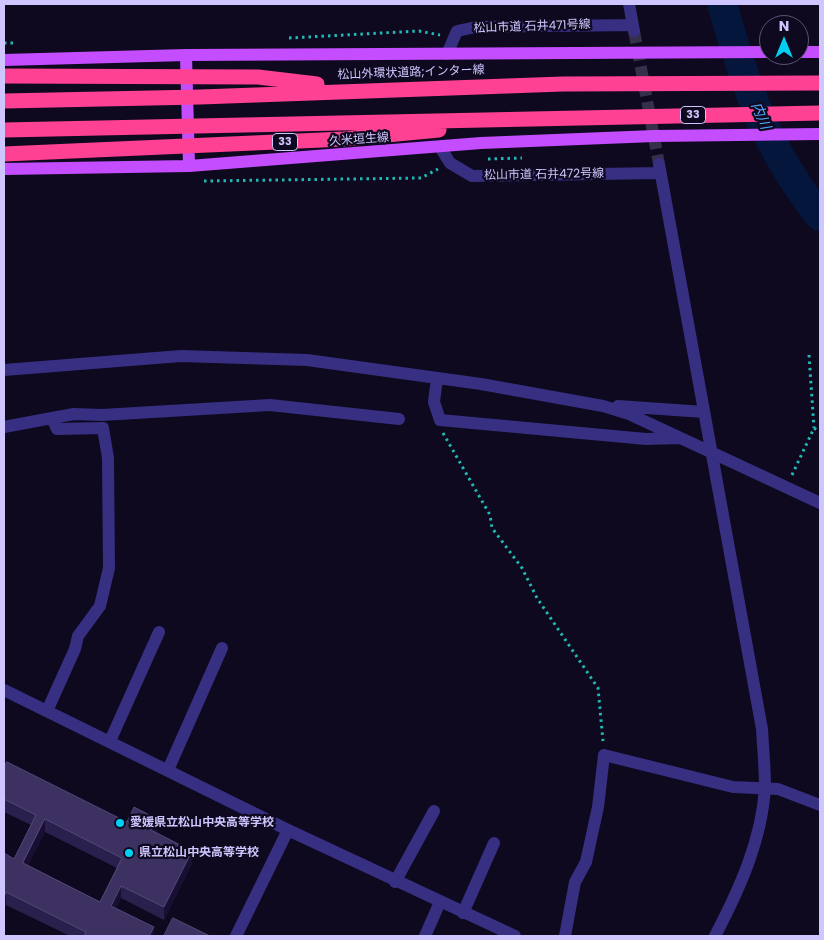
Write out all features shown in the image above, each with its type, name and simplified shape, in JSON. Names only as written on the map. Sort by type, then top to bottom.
[{"type":"highway","points":[[4,76],[258,77],[358,90]]},
{"type":"highway","name":"松山外環状道路;インター線","points":[[4,101],[200,97],[563,84],[820,83]]},
{"type":"highway","name":"33","points":[[4,130],[820,113]]},
{"type":"highway","name":"33","points":[[4,154],[344,139],[565,117]]},
{"type":"main road","points":[[4,60],[186,54],[759,52]]},
{"type":"main road","points":[[186,54],[189,166]]},
{"type":"main road","name":"久米垣生線","points":[[4,169],[189,166],[440,147],[481,142],[818,134]]},
{"type":"street","name":"松山市道 石井471号線","points":[[447,54],[457,31],[476,27],[633,28],[629,4]]},
{"type":"street","name":"松山市道 石井472号線","points":[[440,147],[450,163],[472,176],[660,169],[704,412]]},
{"type":"street","points":[[4,370],[181,356],[307,360],[436,378],[603,406],[629,414],[820,503]]},
{"type":"street","points":[[436,378],[434,402],[440,420],[646,439],[683,438]]},
{"type":"street","points":[[4,427],[74,414],[102,415],[270,405],[399,419]]},
{"type":"street","points":[[603,406],[662,407],[704,412],[758,698],[762,729],[765,787],[760,826],[752,851],[732,904],[715,936]]},
{"type":"street","points":[[48,711],[75,649],[78,636],[100,606],[109,568],[108,458],[103,428],[57,429],[52,418]]},
{"type":"street","points":[[110,741],[159,632]]},
{"type":"street","points":[[168,770],[222,648]]},
{"type":"street","points":[[4,690],[395,882],[515,936]]},
{"type":"street","points":[[565,936],[575,882],[586,862],[598,807],[604,755],[732,787],[765,787],[783,791],[820,805]]},
{"type":"street","points":[[395,882],[434,811]]},
{"type":"street","points":[[236,936],[288,830]]},
{"type":"street","points":[[463,913],[494,843]]},
{"type":"street","points":[[425,936],[440,902]]},
{"type":"path","points":[[479,160],[528,158]]},
{"type":"path","points":[[198,181],[421,178],[450,163]]},
{"type":"path","points":[[786,488],[814,428],[809,355]]},
{"type":"path","points":[[440,420],[443,437],[490,515],[492,528],[522,568],[537,598],[598,688],[604,755]]},
{"type":"path","points":[[814,428],[820,432]]},
{"type":"building","name":"県立松山中央高等学校","points":[[7,762],[127,822],[134,807],[157,819],[151,830],[192,851],[164,907],[121,886],[111,906],[154,927],[149,936],[84,936],[86,932],[6,892],[4,897],[4,853],[14,859],[36,815],[4,799],[4,768]],"holes":[[[45,819],[122,858],[100,902],[23,863]]]},
{"type":"building","points":[[173,918],[210,936],[164,936]]},
{"type":"waterway","name":"内川","points":[[722,4],[739,62],[771,141],[801,191],[820,216]]},
{"type":"tunnel","points":[[634,31],[659,164]]},
{"type":"place","name":"愛媛県立松山中央高等学校","points":[[120,823]]},
{"type":"place","name":"県立松山中央高等学校","points":[[129,853]]}]
